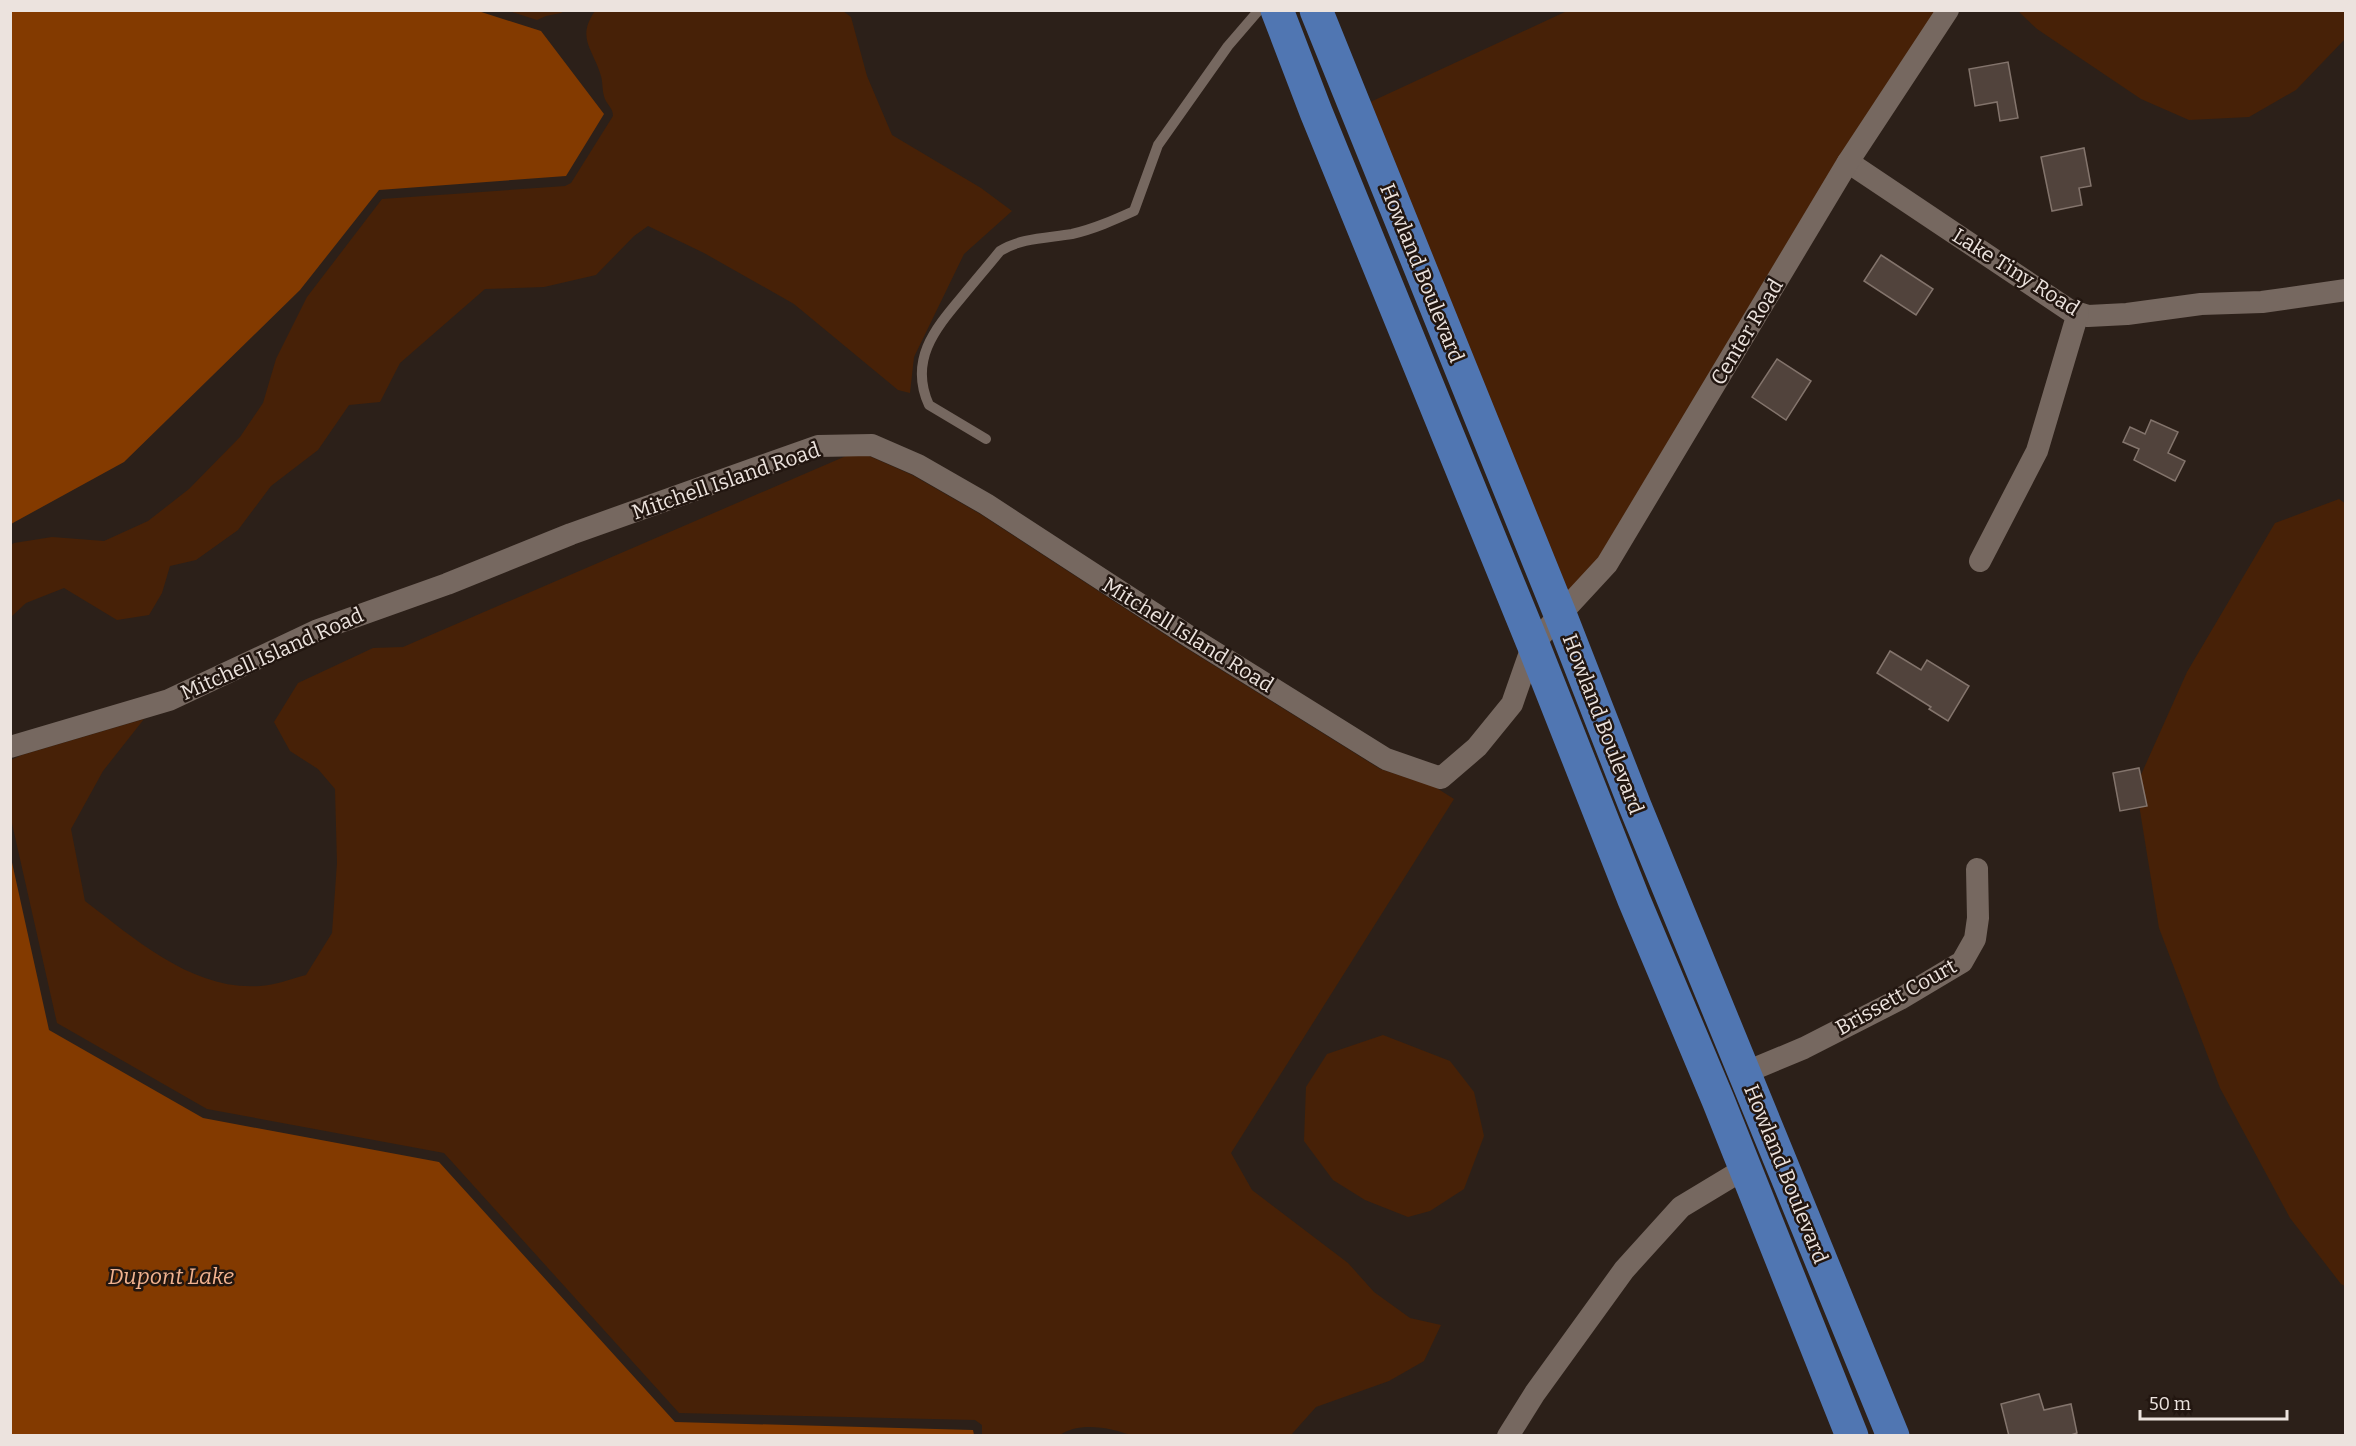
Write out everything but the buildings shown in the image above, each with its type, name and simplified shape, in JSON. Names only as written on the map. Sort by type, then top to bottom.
[{"type":"main road","name":"Howland Boulevard","points":[[1277,10],[1325,134],[1533,644],[1634,900],[1718,1100],[1852,1436]]},
{"type":"main road","name":"Howland Boulevard","points":[[1316,10],[1560,614],[1635,806],[1893,1436]]},
{"type":"street","name":"Center Road","points":[[1533,644],[1607,564],[1848,162],[1948,10]]},
{"type":"street","name":"Lake Tiny Road","points":[[1848,162],[2069,310],[2088,316],[2127,314],[2201,304],[2262,302],[2346,290]]},
{"type":"street","points":[[1980,561],[2037,451],[2078,313]]},
{"type":"street","name":"Mitchell Island Road","points":[[10,747],[170,700],[318,630],[447,584],[571,534],[818,446],[872,445],[918,465],[986,504],[1170,624],[1386,759],[1442,778],[1477,747],[1512,704],[1533,644]]},
{"type":"street","name":"Brissett Court","points":[[1744,1073],[1804,1048],[1890,1004],[1962,962],[1975,939],[1978,918],[1977,869]]},
{"type":"street","points":[[1508,1436],[1535,1394],[1624,1270],[1681,1207],[1744,1169]]},
{"type":"lane","points":[[986,439],[929,405],[921,381],[923,362],[932,333],[993,260],[1010,245],[1075,233],[1134,211],[1162,138],[1228,46],[1259,10]]},
{"type":"shaded area","points":[[509,10],[564,11],[537,20]]},
{"type":"shaded area","points":[[595,11],[843,11],[851,17],[867,76],[892,135],[981,188],[1012,211],[964,254],[914,357],[910,393],[898,390],[794,304],[704,253],[648,226],[634,236],[596,275],[544,287],[485,289],[400,363],[380,402],[349,405],[318,450],[271,486],[238,530],[196,560],[170,566],[162,593],[149,615],[117,620],[64,588],[26,603],[11,617],[11,545],[52,537],[104,541],[148,521],[189,489],[240,437],[263,403],[276,359],[307,297],[382,199],[565,186],[571,183],[613,116],[604,96],[601,76],[586,36],[589,20]]},
{"type":"shaded area","points":[[1567,11],[1936,11],[1599,558],[1565,595],[1366,104]]},
{"type":"shaded area","points":[[2018,11],[2345,11],[2345,39],[2296,90],[2249,117],[2189,120],[2141,99],[2037,29]]},
{"type":"shaded area","points":[[846,456],[869,456],[912,475],[980,514],[1184,647],[1380,769],[1435,787],[1454,799],[1231,1153],[1252,1190],[1348,1263],[1374,1292],[1410,1318],[1441,1325],[1424,1361],[1389,1381],[1316,1407],[1291,1435],[1133,1436],[1106,1428],[1086,1427],[1060,1435],[982,1436],[982,1425],[975,1420],[679,1413],[444,1153],[207,1109],[57,1023],[11,819],[11,760],[144,719],[103,771],[71,829],[85,901],[166,960],[211,980],[235,985],[260,986],[306,975],[332,933],[337,863],[335,789],[318,769],[290,751],[274,722],[298,683],[373,648],[403,647]]},
{"type":"shaded area","points":[[2339,499],[2346,504],[2345,1286],[2341,1284],[2290,1218],[2220,1088],[2159,928],[2136,786],[2187,672],[2275,523]]},
{"type":"shaded area","points":[[1383,1035],[1450,1061],[1474,1092],[1484,1136],[1464,1189],[1430,1211],[1408,1217],[1365,1200],[1333,1180],[1304,1141],[1306,1087],[1327,1054]]},
{"type":"water","points":[[475,10],[541,31],[604,114],[566,176],[379,190],[300,290],[124,462],[11,524],[11,11]]},
{"type":"water","name":"Dupont Lake","points":[[11,858],[49,1030],[203,1118],[439,1162],[675,1422],[973,1430],[974,1435],[11,1435]]}]
